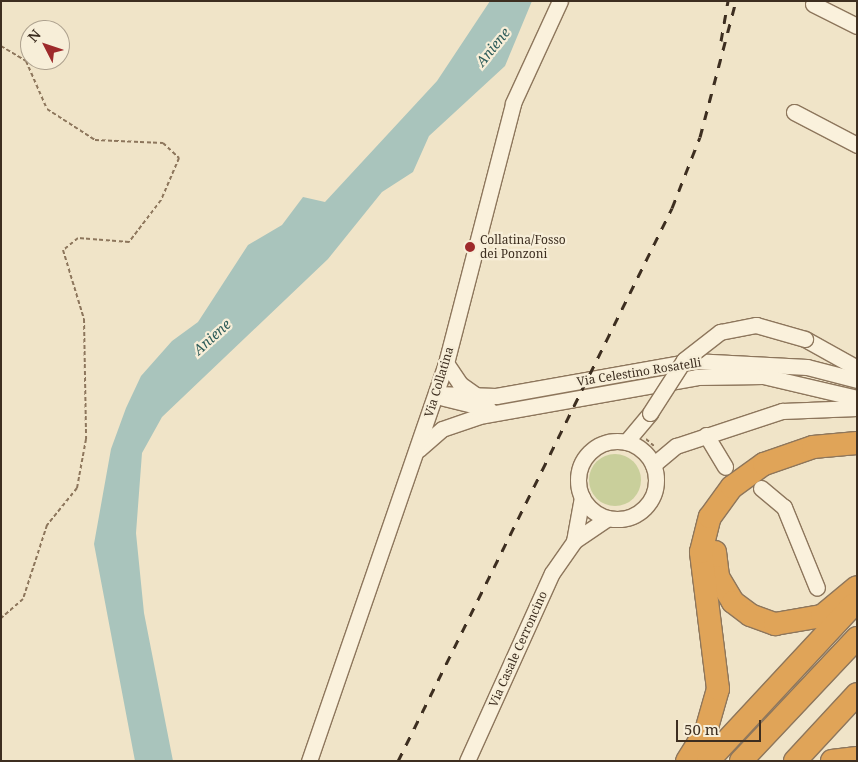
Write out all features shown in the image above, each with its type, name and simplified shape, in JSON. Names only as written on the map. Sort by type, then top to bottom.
[{"type":"highway","points":[[687,761],[710,722],[718,689],[701,552],[710,517],[732,487],[764,464],[813,447],[857,443]]},
{"type":"highway","points":[[857,455],[809,460],[759,479],[725,513],[715,546],[716,570],[729,597],[750,615],[770,623],[791,625],[816,618],[857,587]]},
{"type":"highway","points":[[708,761],[857,600]]},
{"type":"highway","points":[[741,761],[857,638]]},
{"type":"highway","points":[[760,761],[857,658]]},
{"type":"highway","points":[[795,761],[857,694]]},
{"type":"highway","points":[[832,761],[857,758]]},
{"type":"street","name":"Via Collatina","points":[[309,761],[446,362],[510,112],[560,1]]},
{"type":"street","points":[[814,4],[857,26]]},
{"type":"street","points":[[794,112],[857,145]]},
{"type":"street","points":[[857,368],[805,339],[756,326],[720,332],[684,360],[650,413],[626,442],[642,451],[653,465],[676,446],[782,412],[857,408]]},
{"type":"street","name":"Via Celestino Rosatelli","points":[[436,394],[480,397],[693,361],[807,367],[857,380]]},
{"type":"street","points":[[446,362],[460,384],[480,397]]},
{"type":"street","name":"Via Celestino Rosatelli","points":[[417,450],[447,427],[500,411],[697,377],[763,376],[857,398]]},
{"type":"street","name":"Via Celestino Rosatelli","points":[[436,394],[460,405],[500,411]]},
{"type":"street","points":[[706,435],[725,466]]},
{"type":"street","name":"Via Casale Cerroncino","points":[[574,541],[582,497],[579,473],[587,456],[601,445],[626,442]]},
{"type":"street","name":"Via Casale Cerroncino","points":[[467,761],[552,573],[574,541],[608,518],[622,519],[647,506],[655,486],[653,465]]},
{"type":"street","points":[[761,488],[784,507],[817,588]]},
{"type":"street","points":[[582,497],[588,507],[608,518]]},
{"type":"path","points":[[1,46],[26,61],[47,109],[95,140],[163,144],[178,158],[161,200],[130,242],[78,238],[63,250],[84,319],[86,439],[77,488],[47,525],[23,598],[1,618]]},
{"type":"path","points":[[642,435],[657,450]]},
{"type":"green space","points":[[615,454],[625,456],[633,462],[639,470],[641,480],[639,490],[633,498],[625,504],[615,506],[605,504],[597,498],[591,490],[589,480],[591,470],[597,462],[605,456]]},
{"type":"water","name":"Aniene","points":[[490,1],[532,1],[505,66],[429,136],[413,172],[382,192],[328,259],[162,417],[142,453],[136,533],[144,613],[173,761],[135,761],[94,544],[111,449],[126,408],[141,376],[172,341],[198,322],[248,245],[282,225],[303,197],[325,202],[437,81]]},
{"type":"railway","points":[[721,41],[728,1]]},
{"type":"railway","points":[[398,761],[672,208],[700,137],[736,1]]},
{"type":"place","name":"Collatina/Fosso dei Ponzoni","points":[[470,247]]}]
